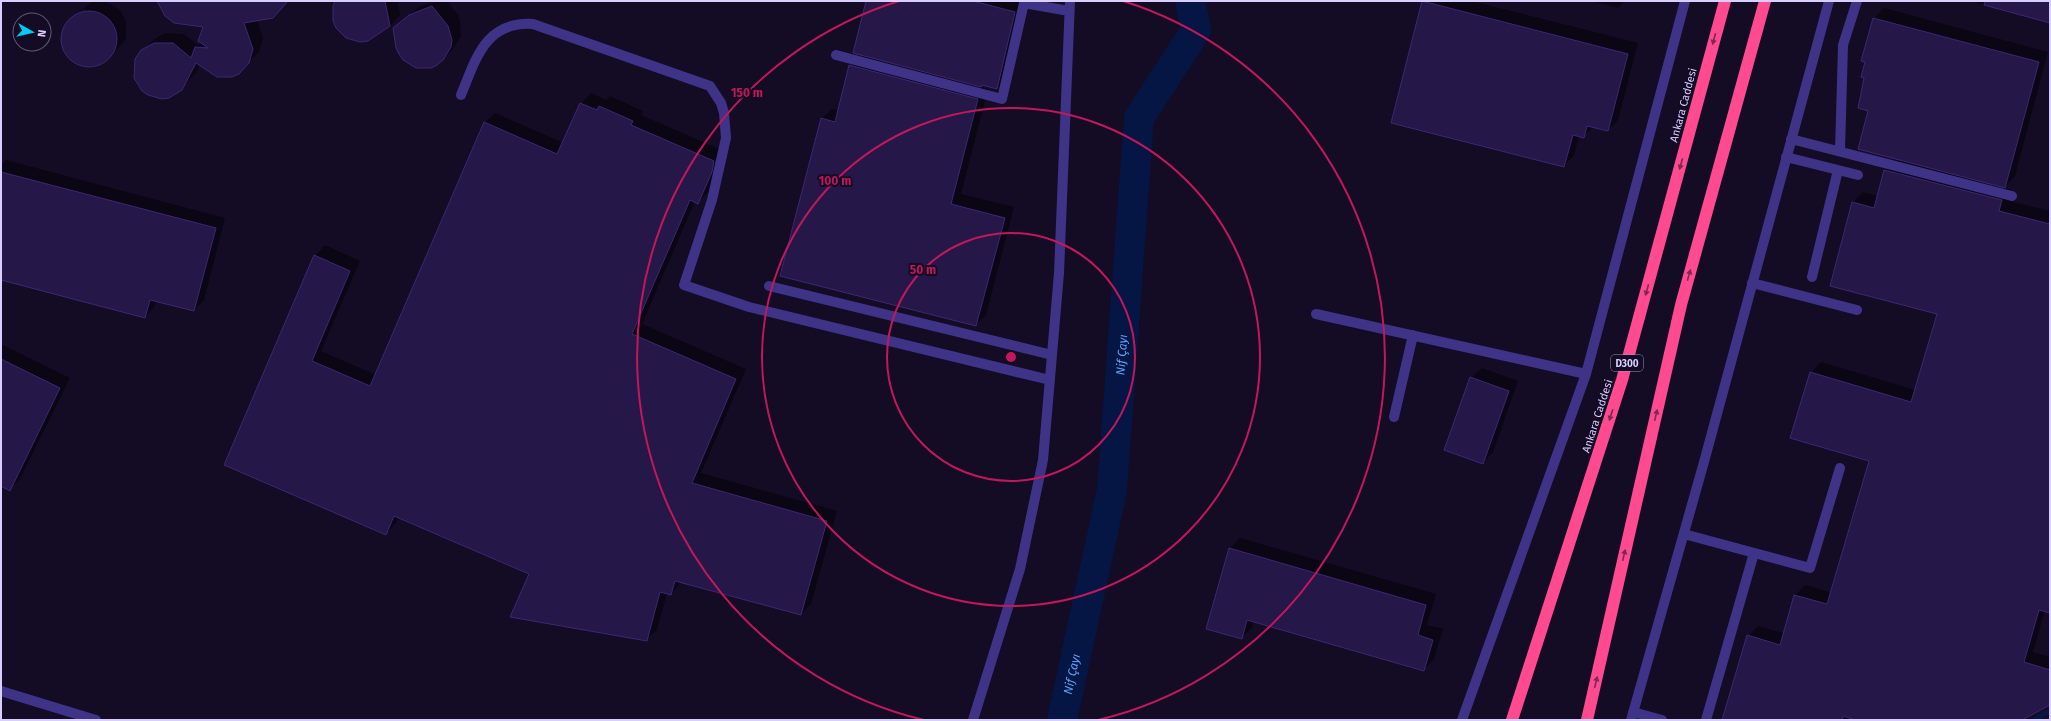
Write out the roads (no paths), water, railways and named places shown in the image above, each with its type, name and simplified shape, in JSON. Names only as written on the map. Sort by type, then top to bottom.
[{"type":"highway","name":"Ankara Caddesi","points":[[1512,720],[1622,380],[1724,1]]},
{"type":"highway","points":[[1587,720],[1681,305],[1765,1]]},
{"type":"street","points":[[1462,720],[1586,374],[1685,1]]},
{"type":"street","points":[[1662,720],[1632,716],[1684,534],[1829,1]]},
{"type":"street","points":[[1840,152],[1844,45],[1857,1]]},
{"type":"street","points":[[836,55],[1002,99],[1024,3],[1070,6],[1059,272],[1043,460],[1020,569],[973,720]]},
{"type":"street","points":[[461,95],[484,44],[498,32],[515,25],[524,24],[532,24],[710,86],[721,103],[724,113],[726,138],[712,200],[684,285],[749,307],[1050,380]]},
{"type":"street","points":[[1791,139],[2012,196]]},
{"type":"street","points":[[1786,157],[1858,175]]},
{"type":"street","points":[[1812,277],[1838,170]]},
{"type":"street","points":[[1752,282],[1857,310]]},
{"type":"street","points":[[769,286],[1052,355]]},
{"type":"street","points":[[1316,314],[1586,374]]},
{"type":"street","points":[[1394,417],[1413,335]]},
{"type":"street","points":[[1684,534],[1810,568],[1840,468]]},
{"type":"street","points":[[1706,720],[1754,553]]},
{"type":"street","points":[[1,691],[96,720]]},
{"type":"waterway","name":"Nif Çayı","points":[[1062,720],[1112,490],[1139,118],[1196,30],[1190,1]]},
{"type":"waterway","points":[[2034,720],[2050,711]]}]
